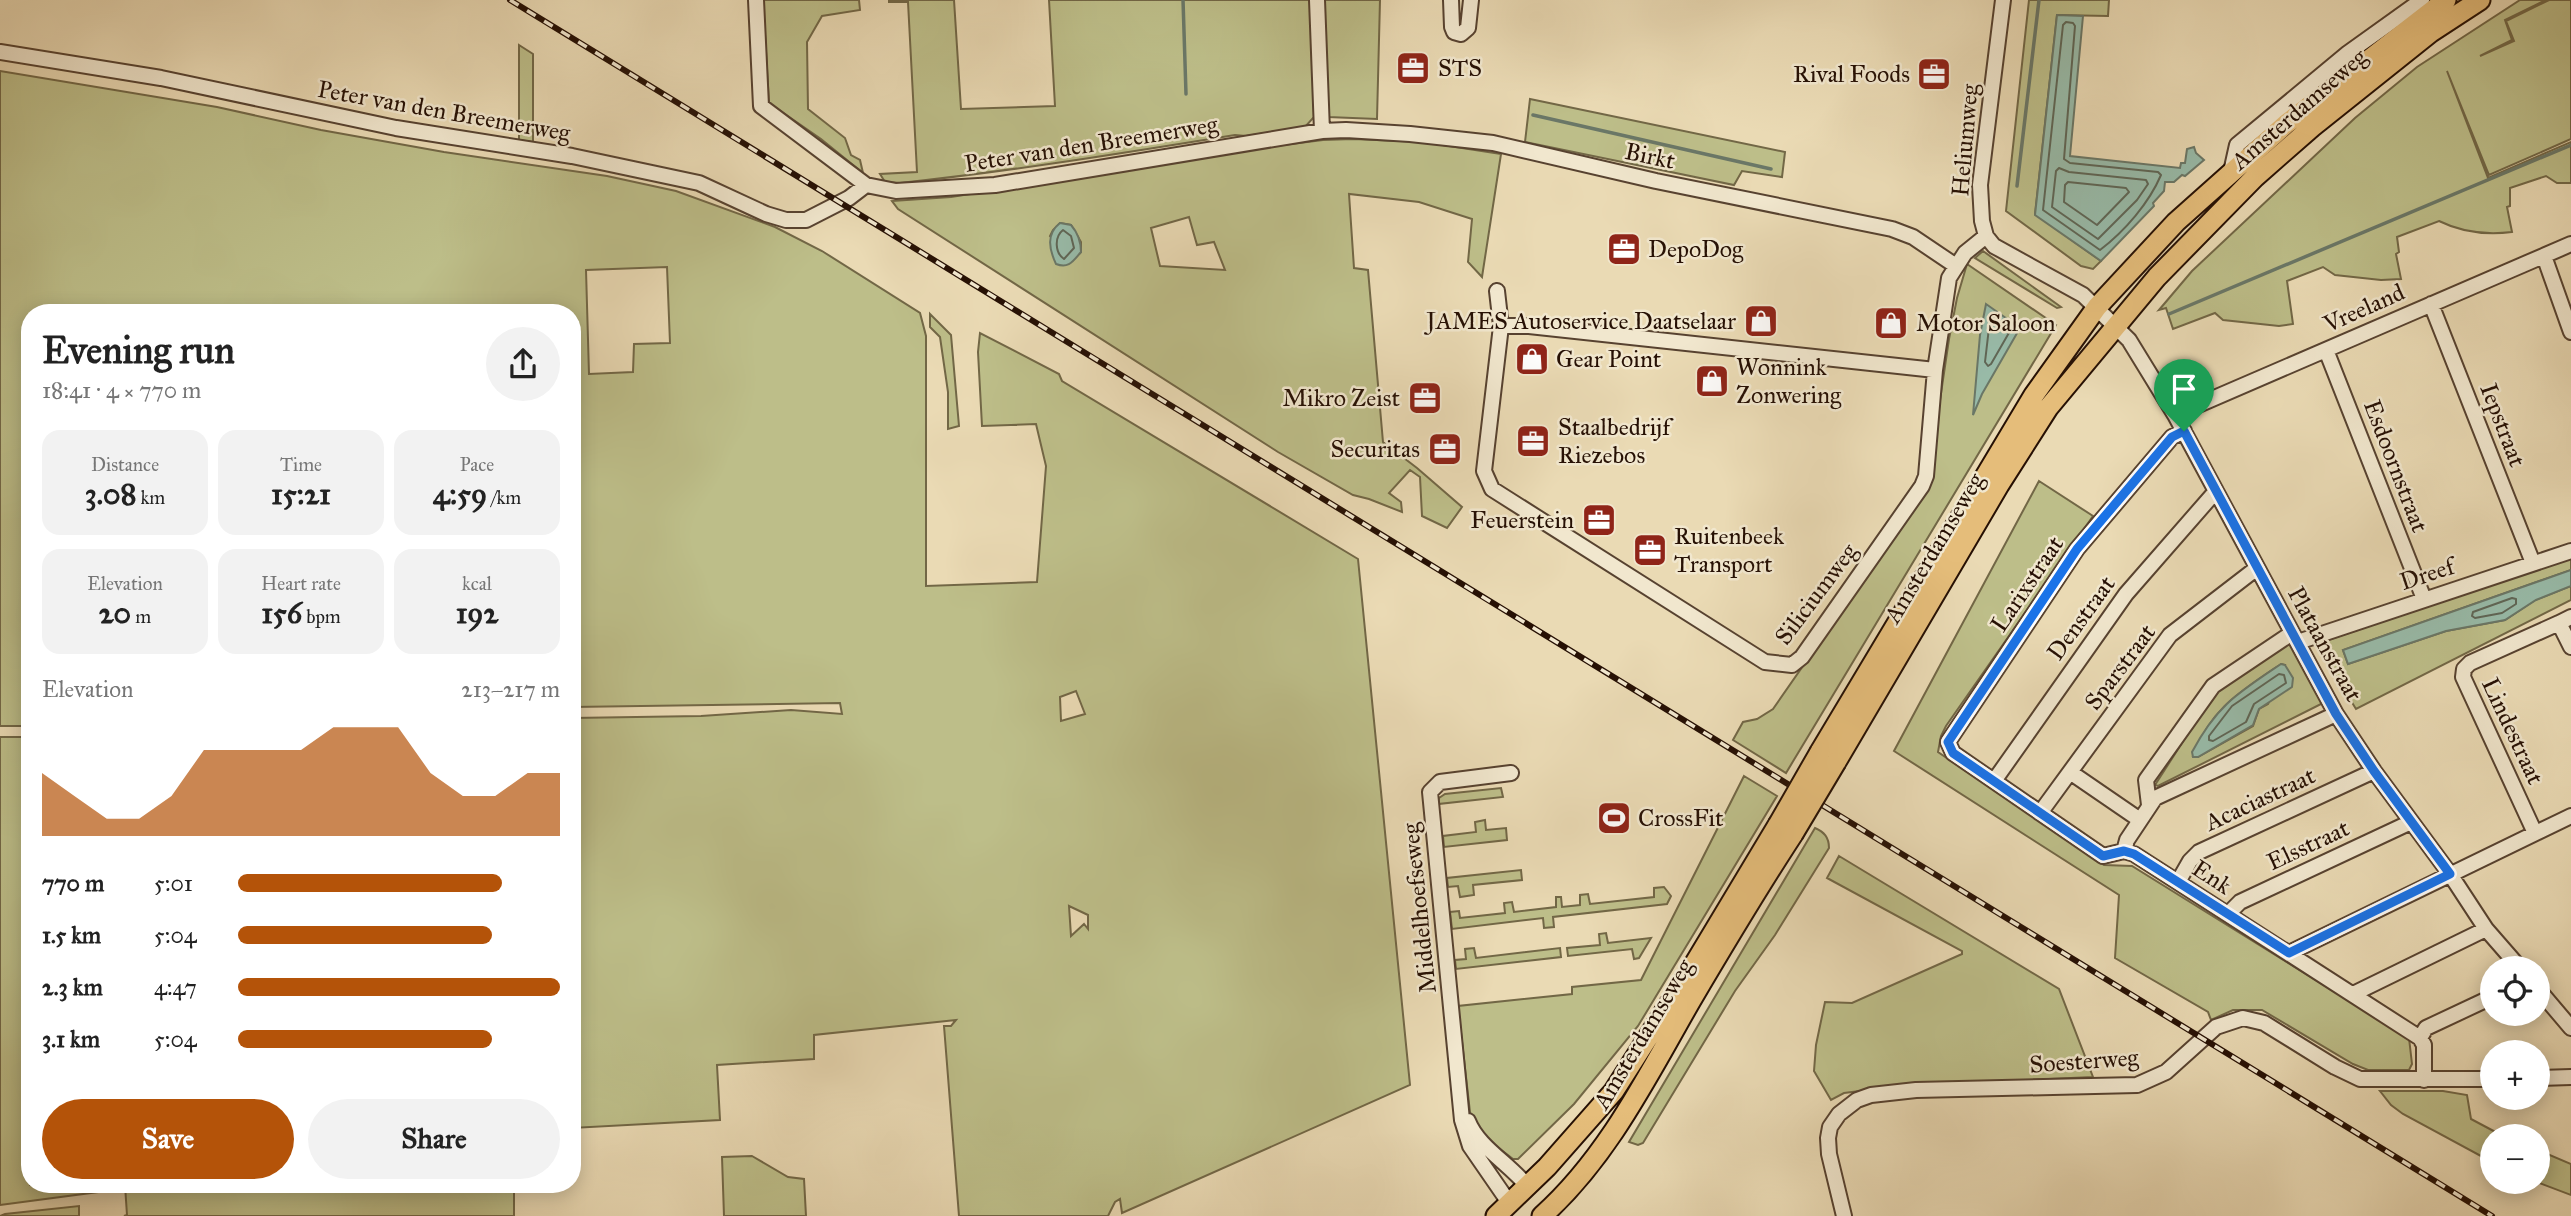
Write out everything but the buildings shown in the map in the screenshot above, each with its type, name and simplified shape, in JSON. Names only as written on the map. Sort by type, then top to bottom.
[{"type":"main road","name":"Amsterdamseweg","points":[[1548,1214],[1570,1189],[1633,1103],[1785,829],[2034,395],[2097,307],[2176,222],[2231,172],[2286,124],[2446,0]]},
{"type":"main road","name":"Amsterdamseweg","points":[[1828,757],[2041,419],[2157,277],[2255,177],[2372,77],[2431,32],[2480,0]]},
{"type":"main road","name":"Amsterdamseweg","points":[[1509,1212],[1528,1186],[1614,1091],[1785,829]]},
{"type":"main road","points":[[1528,1186],[1548,1214]]},
{"type":"street","name":"Peter van den Breemerweg","points":[[756,0],[761,106],[866,185],[896,191],[995,185],[1322,131]]},
{"type":"street","points":[[1317,0],[1322,131]]},
{"type":"street","points":[[1451,0],[1451,27],[1454,32],[1461,34],[1468,28],[1471,0]]},
{"type":"street","name":"Heliumweg","points":[[1986,236],[1982,221],[1980,185],[2003,0]]},
{"type":"street","name":"Amsterdamseweg","points":[[2231,172],[2237,145],[2348,53],[2422,0]]},
{"type":"street","name":"Peter van den Breemerweg","points":[[0,52],[161,78],[396,128],[572,156],[699,183],[766,214],[786,220],[806,220],[849,198],[866,185]]},
{"type":"street","name":"Birkt","points":[[1322,131],[1410,134],[1493,143],[1656,181],[1892,229],[1913,237],[1956,266]]},
{"type":"street","points":[[1986,236],[1994,246],[2083,295],[2097,307]]},
{"type":"street","name":"Siliciumweg","points":[[1497,291],[1501,326],[1484,471],[1492,489],[1765,663],[1793,664],[1802,657],[1922,486],[1926,476],[1936,370],[1949,278],[1965,253],[1986,236]]},
{"type":"street","name":"Vreeland","points":[[2175,415],[2571,244]]},
{"type":"street","points":[[2544,256],[2571,332]]},
{"type":"street","name":"Iepstraat","points":[[2431,304],[2533,564]]},
{"type":"street","name":"Plataanstraat","points":[[2097,307],[2129,340],[2175,415],[2336,714],[2486,929],[2509,956]]},
{"type":"street","points":[[1501,326],[1529,326],[1936,370]]},
{"type":"street","name":"Esdoornstraat","points":[[2326,350],[2424,599]]},
{"type":"street","name":"Larixstraat","points":[[1948,742],[2077,549],[2172,437],[2184,431]]},
{"type":"street","name":"Denstraat","points":[[1994,781],[2126,593],[2216,491]]},
{"type":"street","name":"Dreef","points":[[2149,805],[2146,780],[2213,686],[2295,638],[2571,551]]},
{"type":"street","name":"Sparstraat","points":[[2040,813],[2169,635],[2257,568]]},
{"type":"street","points":[[2565,620],[2571,647]]},
{"type":"street","name":"Lindestraat","points":[[2535,833],[2463,677],[2464,669],[2470,663],[2565,620]]},
{"type":"street","name":"Dreef","points":[[2124,851],[2127,840],[2155,798],[2336,714]]},
{"type":"street","name":"Enk","points":[[1948,742],[1953,753],[2103,856],[2124,851],[2134,854],[2420,1038]]},
{"type":"street","name":"Acaciastraat","points":[[2178,882],[2190,861],[2199,852],[2374,771]]},
{"type":"street","points":[[2070,772],[2140,820]]},
{"type":"street","name":"Middelhoefseweg","points":[[1509,1212],[1470,1146],[1462,1120],[1430,792],[1440,782],[1511,773]]},
{"type":"street","points":[[2289,953],[2571,816]]},
{"type":"street","name":"Elsstraat","points":[[2228,914],[2240,902],[2411,822]]},
{"type":"street","points":[[2353,994],[2486,929]]},
{"type":"street","points":[[2424,1080],[2424,1045],[2420,1038],[2426,1028],[2480,1003]]},
{"type":"street","points":[[2550,1003],[2571,1028]]},
{"type":"street","name":"Soesterweg","points":[[1844,1216],[1829,1154],[1830,1127],[1847,1107],[1871,1095],[1916,1090],[2137,1085],[2166,1072],[2216,1027],[2243,1018],[2264,1023],[2335,1067],[2360,1079],[2480,1079]]},
{"type":"street","points":[[2550,1078],[2571,1077]]},
{"type":"street","name":"Middelhoefseweg","points":[[1462,1105],[1472,1130],[1482,1143],[1515,1170],[1528,1186]]},
{"type":"green space","points":[[763,0],[859,0],[860,10],[822,16],[807,42],[808,109],[845,138],[851,155],[860,160],[863,173],[821,139],[769,103]]},
{"type":"green space","points":[[889,0],[954,0],[961,109],[1055,106],[1049,0],[1311,0],[1314,117],[1305,127],[1246,136],[1235,135],[984,173],[900,183],[885,182],[880,174],[917,172],[908,2]]},
{"type":"green space","points":[[1321,0],[1380,0],[1377,119],[1328,117]]},
{"type":"green space","points":[[2029,0],[2109,0],[2108,16],[2057,15],[2035,214],[2101,261],[2093,269],[2081,266],[2006,211]]},
{"type":"green space","points":[[2520,0],[2546,0],[2505,20],[2512,40],[2480,56],[2514,41],[2506,21],[2549,0],[2571,0],[2571,139],[2489,175],[2447,71],[2488,178],[2571,142],[2571,183],[2557,183],[2546,176],[2510,188],[2510,206],[2507,207],[2512,232],[2474,232],[2439,221],[2397,237],[2399,252],[2396,254],[2401,279],[2381,280],[2335,275],[2323,267],[2287,281],[2293,324],[2279,326],[2223,320],[2215,313],[2173,329],[2166,308],[2159,310],[2192,271],[2355,118],[2417,67]]},
{"type":"green space","points":[[519,45],[533,54],[533,142],[519,140]]},
{"type":"green space","points":[[0,71],[217,107],[321,130],[444,152],[607,176],[676,191],[775,227],[822,251],[920,313],[926,336],[926,586],[1037,582],[1046,466],[1036,424],[982,426],[978,352],[980,333],[1059,374],[1062,381],[1358,559],[1410,1085],[1122,1213],[1120,1199],[1115,1202],[1108,1216],[959,1216],[944,1026],[951,1026],[956,1020],[814,1035],[814,1059],[717,1065],[720,1120],[581,1128],[581,718],[701,716],[791,710],[842,714],[840,703],[581,707],[581,304],[21,304],[21,726],[0,726]],"holes":[[[667,267],[670,343],[634,344],[633,372],[589,374],[586,270]],[[1076,691],[1085,714],[1061,721],[1060,697]],[[1069,906],[1088,915],[1088,929],[1084,924],[1071,936]]]},
{"type":"green space","points":[[1530,99],[1785,152],[1782,177],[1742,171],[1734,185],[1525,142]]},
{"type":"green space","points":[[1323,140],[1423,142],[1501,154],[1482,277],[1468,262],[1472,219],[1419,202],[1349,194],[1354,268],[1368,270],[1383,442],[1462,507],[1447,528],[1422,516],[1420,477],[1410,470],[1389,493],[1401,502],[1402,512],[1353,495],[1278,452],[898,209],[892,201],[951,197]],"holes":[[[1189,217],[1197,245],[1214,242],[1225,270],[1160,266],[1151,228]],[[1060,223],[1071,225],[1081,242],[1081,252],[1073,260],[1050,236]]]},
{"type":"green space","points":[[1983,251],[2061,307],[2057,308],[1975,258]]},
{"type":"green space","points":[[1967,264],[2056,325],[1786,773],[1733,740],[1743,722],[1757,719],[1773,709],[1927,488],[1949,339]]},
{"type":"green space","points":[[930,314],[951,335],[959,426],[948,429],[948,392],[940,337],[930,327]]},
{"type":"green space","points":[[2039,481],[2093,516],[1946,726],[1938,752],[2104,865],[2132,866],[2409,1038],[2412,1064],[2409,1070],[2368,1070],[2353,1064],[2262,1010],[2233,1010],[2211,1020],[2208,1012],[2115,958],[2119,895],[1894,751]]},
{"type":"green space","points":[[2571,558],[2571,570],[2343,650],[2348,664],[2446,631],[2505,620],[2535,600],[2571,586],[2571,600],[2356,709],[2316,644]]},
{"type":"green space","points":[[2290,641],[2325,702],[2158,786],[2155,785],[2214,693]],"holes":[[[2281,664],[2285,665],[2268,704],[2259,709],[2253,726],[2198,757],[2193,756],[2209,725],[2228,702]]]},
{"type":"green space","points":[[0,737],[21,737],[21,1193],[90,1193],[0,1205]]},
{"type":"green space","points":[[1744,776],[1777,796],[1638,1026],[1574,1104],[1518,1159],[1513,1159],[1473,1128],[1458,1006],[1572,994],[1572,987],[1641,980]]},
{"type":"green space","points":[[1501,788],[1503,797],[1438,804],[1439,798],[1445,794]]},
{"type":"green space","points":[[1485,820],[1486,830],[1506,828],[1507,840],[1444,847],[1443,836],[1476,832],[1475,822]]},
{"type":"green space","points":[[1815,828],[1825,835],[1829,848],[1775,935],[1735,991],[1643,1143],[1638,1145],[1629,1142]]},
{"type":"green space","points":[[1839,856],[2059,989],[2093,1077],[1900,1086],[1844,1093],[1831,1100],[1814,1071],[1816,1045],[1825,1002],[1852,1003],[1962,954],[1962,951],[1827,878]]},
{"type":"green space","points":[[1521,870],[1522,880],[1473,885],[1474,895],[1460,897],[1458,886],[1448,887],[1447,878]]},
{"type":"green space","points":[[1664,887],[1671,896],[1667,904],[1553,917],[1554,927],[1544,928],[1543,918],[1452,929],[1450,912],[1459,911],[1460,918],[1505,913],[1504,903],[1512,902],[1514,912],[1556,907],[1556,897],[1561,897],[1562,907],[1580,905],[1580,895],[1588,894],[1590,904],[1654,897],[1654,888]]},
{"type":"green space","points":[[1606,933],[1608,943],[1651,938],[1639,958],[1634,959],[1632,949],[1568,956],[1567,948],[1600,945],[1599,934]]},
{"type":"green space","points":[[1474,948],[1476,958],[1560,948],[1561,957],[1456,969],[1455,960],[1466,959],[1465,949]]},
{"type":"green space","points":[[2380,1091],[2443,1091],[2467,1095],[2471,1119],[2480,1124],[2480,1156],[2403,1114],[2391,1105]]},
{"type":"green space","points":[[2550,1155],[2571,1164],[2571,1195],[2550,1187]]},
{"type":"green space","points":[[752,1156],[788,1177],[804,1179],[806,1216],[724,1216],[722,1157]]},
{"type":"green space","points":[[126,1193],[514,1193],[514,1216],[124,1216],[127,1215]]},
{"type":"green space","points":[[79,1206],[79,1216],[0,1216],[5,1214]]},
{"type":"water","points":[[2057,15],[2083,16],[2070,156],[2180,168],[2181,163],[2185,163],[2187,149],[2194,147],[2204,160],[2185,176],[2182,175],[2174,182],[2165,182],[2164,191],[2153,203],[2154,206],[2101,261],[2035,215]]},
{"type":"water","points":[[1060,223],[1071,225],[1079,237],[1081,248],[1073,261],[1064,266],[1056,264],[1050,247],[1052,232]]},
{"type":"water","points":[[1986,304],[2020,328],[1973,415],[1980,335]]},
{"type":"water","points":[[2571,570],[2571,586],[2536,600],[2505,620],[2446,631],[2348,664],[2343,650]]},
{"type":"water","points":[[2281,664],[2285,665],[2293,678],[2292,687],[2259,709],[2253,725],[2198,757],[2193,757],[2192,752],[2201,736],[2220,711],[2241,692]]},
{"type":"waterway","points":[[1183,0],[1186,94]]},
{"type":"waterway","points":[[2017,186],[2039,0]]},
{"type":"waterway","points":[[1533,115],[1771,169]]},
{"type":"waterway","points":[[2169,314],[2571,145]]},
{"type":"railway","points":[[510,0],[2492,1216]]},
{"type":"place","name":"STS","points":[[1413,68]]},
{"type":"place","name":"Rival Foods","points":[[1934,74]]},
{"type":"place","name":"DepoDog","points":[[1624,249]]},
{"type":"place","name":"JAMES Autoservice Daatselaar","points":[[1761,321]]},
{"type":"place","name":"Motor Saloon","points":[[1891,323]]},
{"type":"place","name":"Gear Point","points":[[1532,359]]},
{"type":"place","name":"Wonnink Zonwering","points":[[1712,381]]},
{"type":"place","name":"Mikro Zeist","points":[[1425,398]]},
{"type":"place","name":"Staalbedrijf Riezebos","points":[[1533,441]]},
{"type":"place","name":"Securitas","points":[[1445,449]]},
{"type":"place","name":"Feuerstein","points":[[1599,520]]},
{"type":"place","name":"Ruitenbeek Transport","points":[[1650,550]]},
{"type":"place","name":"CrossFit","points":[[1614,818]]},
{"type":"route","points":[[2184,431],[2336,714],[2374,771],[2450,874],[2289,953],[2134,854],[2124,851],[2103,856],[1953,753],[1948,742],[2077,549],[2172,437],[2184,431]]}]
